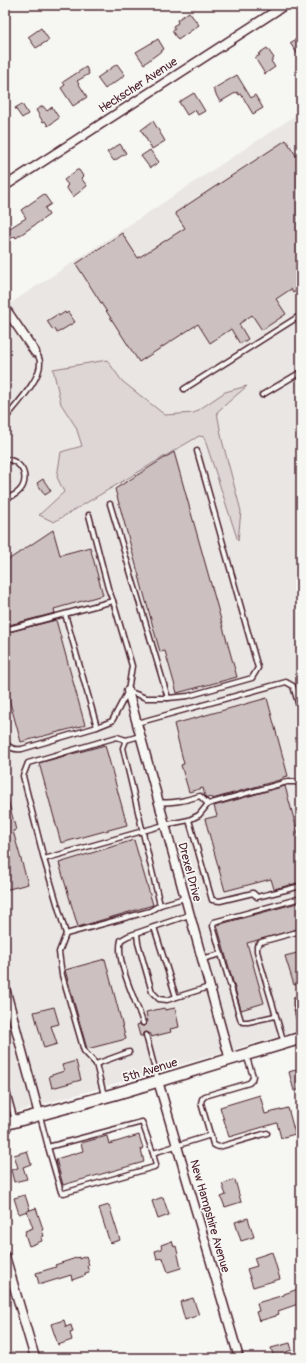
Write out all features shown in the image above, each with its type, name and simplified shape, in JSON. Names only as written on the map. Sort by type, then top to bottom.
[{"type":"main road","name":"5th Avenue","points":[[10,1123],[158,1082],[301,1038]]},
{"type":"street","name":"Heckscher Avenue","points":[[5,186],[285,5]]},
{"type":"street","points":[[5,308],[35,352]]},
{"type":"street","name":"Drexel Drive","points":[[128,691],[230,1060]]},
{"type":"street","points":[[5,988],[40,1114]]},
{"type":"street","name":"New Hampshire Avenue","points":[[158,1082],[239,1358]]},
{"type":"street","points":[[5,1256],[35,1358]]},
{"type":"lane","points":[[184,389],[301,315]]},
{"type":"lane","points":[[5,419],[38,375],[40,364],[39,358],[35,352]]},
{"type":"lane","points":[[262,395],[301,372]]},
{"type":"lane","points":[[128,691],[146,698],[188,696],[252,678],[258,668],[197,451]]},
{"type":"lane","points":[[5,459],[12,460],[18,464],[24,475],[24,482],[18,494],[5,498]]},
{"type":"lane","points":[[110,504],[168,698]]},
{"type":"lane","points":[[5,743],[10,748],[15,750],[22,749],[97,727],[112,721],[128,691],[132,666],[108,588],[89,515]]},
{"type":"lane","points":[[5,630],[113,601]]},
{"type":"lane","points":[[65,614],[97,727]]},
{"type":"lane","points":[[136,723],[286,682],[293,686],[301,713]]},
{"type":"lane","points":[[105,1097],[96,1064],[84,1051],[62,975],[59,952],[66,934],[44,859],[23,776],[28,763],[117,737],[126,740],[140,736]]},
{"type":"lane","points":[[126,740],[123,748],[144,831],[160,905]]},
{"type":"lane","points":[[44,859],[164,825],[189,820],[199,815],[208,804],[287,782],[301,784]]},
{"type":"lane","points":[[158,802],[167,803],[200,796],[208,804]]},
{"type":"lane","points":[[189,820],[212,900],[220,901],[253,893],[257,897],[301,886]]},
{"type":"lane","points":[[66,934],[150,912],[160,905],[184,898]]},
{"type":"lane","points":[[275,1016],[248,1022],[241,1021],[213,926],[214,922],[301,898]]},
{"type":"lane","points":[[143,1023],[131,994],[119,948],[121,940],[128,936],[189,915]]},
{"type":"lane","points":[[154,927],[176,997]]},
{"type":"lane","points":[[284,1043],[275,1016],[257,951],[257,946],[261,942],[301,931]]},
{"type":"lane","points":[[137,934],[138,944],[152,992],[159,999],[167,1000],[209,987]]},
{"type":"lane","points":[[201,959],[221,954]]},
{"type":"lane","points":[[301,997],[296,1000],[301,1027]]},
{"type":"lane","points":[[146,1035],[158,1082]]},
{"type":"lane","points":[[96,1064],[129,1052]]},
{"type":"lane","points":[[246,1054],[252,1080],[249,1083],[210,1093],[202,1099],[201,1103],[213,1144],[216,1146],[219,1147],[267,1133]]},
{"type":"lane","points":[[5,1084],[10,1123]]},
{"type":"lane","points":[[40,1114],[48,1147],[62,1193],[154,1167],[156,1165],[142,1122],[48,1147]]},
{"type":"lane","points":[[153,1153],[211,1135]]},
{"type":"shaded area","points":[[301,112],[301,1030],[5,1115],[5,307]]},
{"type":"shaded area","points":[[107,360],[122,381],[165,415],[194,413],[225,392],[247,386],[217,412],[222,440],[241,511],[238,541],[204,437],[199,436],[54,522],[39,515],[64,492],[57,477],[61,452],[82,446],[76,427],[61,404],[53,369]]},
{"type":"building","points":[[189,12],[199,25],[178,40],[172,31],[175,29],[173,26],[178,23],[177,20]]},
{"type":"building","points":[[41,28],[49,40],[36,48],[28,37]]},
{"type":"building","points":[[301,36],[301,59],[290,43]]},
{"type":"building","points":[[158,39],[164,49],[144,64],[136,52]]},
{"type":"building","points":[[267,48],[274,58],[271,61],[275,67],[265,74],[255,58]]},
{"type":"building","points":[[117,64],[125,75],[105,89],[97,78]]},
{"type":"building","points":[[86,67],[89,74],[77,81],[87,97],[73,106],[61,88],[65,85],[63,82]]},
{"type":"building","points":[[237,75],[251,98],[255,95],[263,108],[253,114],[241,94],[239,95],[237,92],[220,102],[213,89]]},
{"type":"building","points":[[194,93],[205,111],[198,115],[195,110],[187,115],[179,102]]},
{"type":"building","points":[[22,104],[28,114],[22,118],[15,108]]},
{"type":"building","points":[[43,106],[47,111],[52,107],[59,118],[48,126],[45,121],[43,122],[36,110]]},
{"type":"building","points":[[153,121],[165,141],[152,149],[141,130]]},
{"type":"building","points":[[286,140],[301,163],[301,288],[293,293],[291,289],[276,299],[286,314],[262,330],[252,315],[239,324],[248,339],[240,344],[231,329],[210,343],[198,324],[139,362],[76,264],[122,233],[138,258],[185,228],[175,213]]},
{"type":"building","points":[[120,144],[126,153],[114,161],[107,152]]},
{"type":"building","points":[[150,150],[159,162],[150,168],[141,156]]},
{"type":"building","points":[[79,170],[83,176],[81,178],[87,186],[73,197],[66,187],[68,185],[64,180]]},
{"type":"building","points":[[44,194],[51,204],[45,208],[49,215],[16,238],[15,236],[5,242],[5,231],[26,218],[21,210]]},
{"type":"building","points":[[65,312],[66,314],[68,312],[75,322],[57,333],[47,321],[58,314],[59,316]]},
{"type":"building","points":[[174,452],[237,677],[177,693],[165,651],[160,652],[115,489]]},
{"type":"building","points":[[43,479],[51,491],[45,495],[37,483]]},
{"type":"building","points":[[53,530],[60,555],[90,547],[103,595],[54,609],[55,613],[5,626],[5,562]]},
{"type":"building","points":[[56,620],[85,725],[21,742],[5,685],[5,633]]},
{"type":"building","points":[[267,698],[288,776],[283,777],[283,779],[212,799],[211,797],[207,798],[205,796],[203,788],[189,792],[181,765],[184,764],[174,724]]},
{"type":"building","points":[[105,745],[127,825],[61,843],[39,763]]},
{"type":"building","points":[[285,786],[301,845],[301,882],[274,889],[271,879],[225,891],[205,819],[217,816],[214,806]]},
{"type":"building","points":[[5,800],[8,800],[16,830],[13,831],[28,884],[5,890]]},
{"type":"building","points":[[134,840],[153,905],[78,927],[59,863]]},
{"type":"building","points":[[301,902],[301,928],[247,943],[264,1003],[241,1010],[217,925]]},
{"type":"building","points":[[301,952],[301,983],[294,985],[285,956]]},
{"type":"building","points":[[105,959],[126,1039],[87,1049],[65,970]]},
{"type":"building","points":[[54,1007],[59,1024],[51,1026],[57,1044],[44,1048],[34,1012]]},
{"type":"building","points":[[164,1008],[165,1010],[175,1008],[179,1027],[170,1029],[171,1032],[151,1037],[151,1034],[146,1032],[143,1033],[143,1036],[140,1036],[137,1025],[146,1025],[146,1022],[148,1022],[146,1012]]},
{"type":"building","points":[[76,1061],[81,1080],[52,1088],[49,1076],[64,1071],[62,1065]]},
{"type":"building","points":[[301,1068],[301,1089],[294,1091],[289,1072]]},
{"type":"building","points":[[260,1095],[265,1114],[288,1108],[295,1134],[281,1138],[277,1123],[229,1137],[220,1107]]},
{"type":"building","points":[[139,1135],[143,1148],[141,1149],[144,1162],[63,1185],[56,1159],[83,1151],[81,1143],[107,1136],[109,1144]]},
{"type":"building","points":[[27,1151],[31,1164],[23,1167],[27,1179],[14,1182],[11,1170],[18,1168],[14,1155]]},
{"type":"building","points":[[235,1180],[241,1202],[225,1207],[221,1197],[226,1195],[222,1184]]},
{"type":"building","points":[[25,1195],[30,1210],[19,1214],[14,1198]]},
{"type":"building","points":[[163,1197],[169,1215],[158,1219],[152,1201]]},
{"type":"building","points":[[109,1205],[120,1240],[110,1243],[99,1208]]},
{"type":"building","points":[[36,1208],[44,1236],[41,1237],[42,1241],[29,1246],[25,1231],[33,1228],[27,1211]]},
{"type":"building","points":[[248,1218],[254,1237],[241,1241],[235,1222]]},
{"type":"building","points":[[172,1241],[174,1247],[176,1246],[181,1268],[168,1272],[163,1258],[157,1259],[155,1251],[162,1249],[161,1245]]},
{"type":"building","points":[[272,1252],[280,1279],[253,1287],[247,1269],[257,1266],[254,1258]]},
{"type":"building","points":[[86,1256],[89,1265],[87,1266],[89,1272],[85,1273],[86,1275],[72,1280],[71,1275],[39,1284],[36,1273],[56,1267],[55,1265]]},
{"type":"building","points":[[298,1289],[301,1303],[278,1311],[279,1314],[276,1316],[259,1321],[256,1312],[259,1311],[257,1303]]},
{"type":"building","points":[[193,1298],[199,1315],[185,1320],[180,1302]]},
{"type":"building","points":[[64,1320],[66,1327],[71,1325],[73,1332],[70,1333],[72,1340],[58,1345],[51,1324]]},
{"type":"building","points":[[290,1343],[292,1350],[286,1352],[287,1358],[274,1358],[271,1348]]}]
